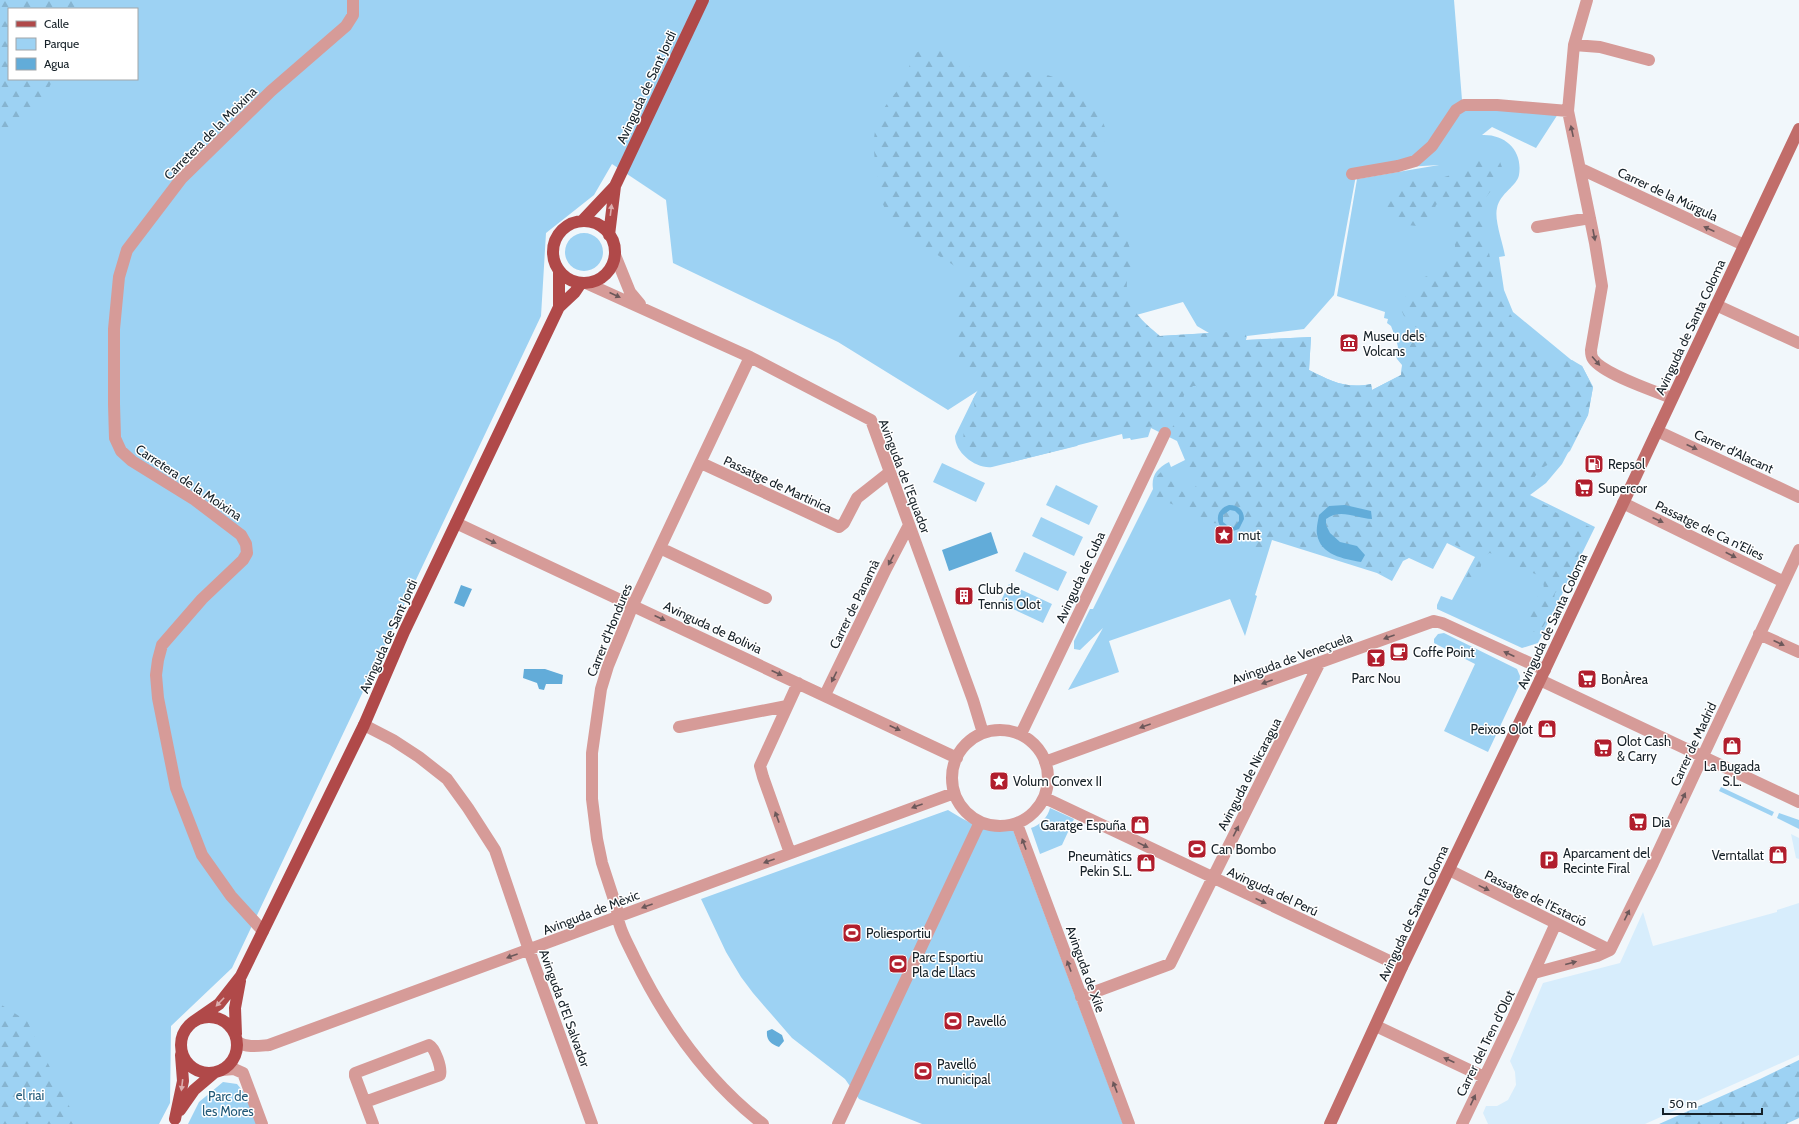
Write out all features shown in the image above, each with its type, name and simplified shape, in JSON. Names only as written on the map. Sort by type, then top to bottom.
[{"type":"main road","name":"Avinguda de Sant Jordi","points":[[582,221],[615,186],[703,0]]},
{"type":"main road","name":"Avinguda de Santa Coloma","points":[[1330,1124],[1402,967],[1542,675],[1799,129]]},
{"type":"main road","name":"Avinguda de Sant Jordi","points":[[610,235],[615,186]]},
{"type":"main road","points":[[582,221],[593,223],[602,227],[610,235],[614,245],[615,255],[608,271],[602,277],[584,283],[569,279],[559,270],[553,255],[556,239],[567,227],[582,221]]},
{"type":"main road","name":"Avinguda de Sant Jordi","points":[[559,270],[559,307]]},
{"type":"main road","name":"Avinguda de Sant Jordi","points":[[192,1022],[219,1004],[241,976],[364,725],[404,632],[559,307],[584,283]]},
{"type":"main road","name":"Avinguda de Sant Jordi","points":[[237,1040],[234,1008],[241,976]]},
{"type":"main road","points":[[215,1017],[229,1025],[237,1040],[235,1056],[230,1064],[194,1090],[174,1122],[183,1081],[181,1050],[183,1034],[192,1022],[202,1018],[215,1017]]},
{"type":"main road","points":[[181,1050],[184,1059],[190,1067],[201,1072],[218,1072]]},
{"type":"street","name":"Carretera de la Moixina","points":[[263,932],[231,896],[202,855],[176,788],[158,698],[156,675],[162,645],[202,599],[243,560],[247,552],[246,544],[241,535],[195,500],[132,462],[121,451],[116,438],[114,404],[114,329],[119,277],[127,250],[181,180],[272,91],[346,26],[353,15],[353,0]]},
{"type":"street","points":[[1587,0],[1574,45],[1568,111],[1581,169],[1602,286],[1591,350],[1592,358],[1599,365],[1614,375],[1672,398]]},
{"type":"street","points":[[1574,45],[1600,47],[1649,60]]},
{"type":"street","points":[[1352,174],[1398,166],[1415,161],[1432,146],[1456,110],[1464,105],[1497,105],[1568,111]]},
{"type":"street","name":"Carrer de la Múrgula","points":[[1581,169],[1744,245]]},
{"type":"street","points":[[1537,227],[1590,218]]},
{"type":"street","name":"Avinguda de l'Equador","points":[[615,255],[630,292],[644,308]]},
{"type":"street","name":"Avinguda de l'Equador","points":[[584,283],[644,308],[750,357],[871,420],[973,700],[983,734]]},
{"type":"street","points":[[1716,305],[1799,344]]},
{"type":"street","name":"Carrer d'Hondures","points":[[750,357],[633,605],[606,672],[597,714],[592,753],[592,800],[597,839],[604,872],[617,909],[617,917],[623,934],[650,991],[686,1045],[718,1084],[762,1124]]},
{"type":"street","name":"Carrer d'Alacant","points":[[1657,431],[1799,497]]},
{"type":"street","name":"Avinguda de Cuba","points":[[1021,734],[1165,433]]},
{"type":"street","name":"Passatge de Martinica","points":[[701,463],[839,527],[844,523],[857,498],[890,472]]},
{"type":"street","name":"Passatge de Ca n'Elies","points":[[1623,503],[1784,582]]},
{"type":"street","name":"Avinguda de Bolivia","points":[[456,523],[503,547],[633,605],[957,758]]},
{"type":"street","name":"Carrer de Panamà","points":[[825,695],[909,525]]},
{"type":"street","points":[[660,548],[766,598]]},
{"type":"street","name":"Carrer de Madrid","points":[[1610,950],[1653,863],[1799,550]]},
{"type":"street","name":"Avinguda de Veneçuela","points":[[1045,762],[1434,621],[1442,622],[1542,675],[1703,756],[1799,802]]},
{"type":"street","points":[[1759,634],[1799,652]]},
{"type":"street","name":"Avinguda de Nicaragua","points":[[1081,997],[1170,964],[1320,662]]},
{"type":"street","points":[[790,853],[760,766],[798,683]]},
{"type":"street","points":[[679,727],[787,706]]},
{"type":"street","name":"Avinguda d'El Salvador","points":[[364,725],[393,740],[419,757],[447,779],[495,850],[529,950],[592,1124]]},
{"type":"street","points":[[998,730],[1021,734],[1036,745],[1045,762],[1049,782],[1045,798],[1032,815],[1016,824],[997,826],[980,822],[964,811],[956,800],[954,793],[953,771],[960,751],[970,741],[983,734],[998,730]]},
{"type":"street","name":"Avinguda de Mèxic","points":[[237,1040],[243,1045],[269,1045],[954,793]]},
{"type":"street","name":"Avinguda del Perú","points":[[1045,798],[1402,967]]},
{"type":"street","points":[[838,1124],[980,822]]},
{"type":"street","name":"Avinguda de Xile","points":[[1016,824],[1129,1124]]},
{"type":"street","name":"Passatge de l'Estació","points":[[1449,870],[1610,950]]},
{"type":"street","name":"Carrer del Tren d'Olot","points":[[1462,1124],[1556,924]]},
{"type":"street","points":[[1534,973],[1597,956],[1610,950]]},
{"type":"street","points":[[1376,1026],[1484,1077]]},
{"type":"street","points":[[365,1102],[440,1075],[441,1070],[432,1047],[429,1045],[357,1071],[355,1076],[373,1124]]},
{"type":"street","points":[[218,1072],[234,1069],[243,1073],[262,1124]]},
{"type":"shaded area","points":[[1791,834],[1799,838],[1799,859],[1796,858]]},
{"type":"shaded area","points":[[1799,903],[1799,1055],[1645,1124],[1488,1124],[1483,1113],[1486,1106],[1497,1106],[1508,1100],[1516,1085],[1515,1072],[1510,1061],[1543,983],[1620,963],[1643,912],[1653,946],[1777,912],[1777,910]]},
{"type":"green space","points":[[0,0],[1454,0],[1462,100],[1558,114],[1536,148],[1492,127],[1482,135],[1491,135],[1505,141],[1515,152],[1520,166],[1518,179],[1501,198],[1496,213],[1505,256],[1499,257],[1504,290],[1513,312],[1575,363],[1582,366],[1593,387],[1588,415],[1562,464],[1546,483],[1530,495],[1595,527],[1538,643],[1522,648],[1437,609],[1441,596],[1452,600],[1475,557],[1447,543],[1433,569],[1409,558],[1403,561],[1392,581],[1377,573],[1272,540],[1255,595],[1257,596],[1245,636],[1230,599],[1109,641],[1119,672],[1068,690],[1103,628],[1080,650],[1074,649],[1074,641],[1090,609],[1093,609],[1153,489],[1154,476],[1161,467],[1169,462],[1171,467],[1185,460],[1177,441],[1151,428],[1148,437],[1131,440],[1130,438],[1123,439],[1122,434],[992,467],[986,467],[973,463],[962,454],[956,442],[955,436],[979,390],[948,410],[838,342],[673,263],[666,200],[612,164],[594,195],[546,233],[541,316],[232,968],[171,1026],[170,1103],[159,1124],[0,1124]],"holes":[[[1439,165],[1357,179],[1337,296],[1385,312],[1384,318],[1388,319],[1387,323],[1391,326],[1396,339],[1398,347],[1395,354],[1402,365],[1401,375],[1372,390],[1371,384],[1346,385],[1331,381],[1309,370],[1311,337],[1246,340],[1247,336],[1304,329],[1334,295],[1357,170]],[[1183,302],[1197,326],[1209,333],[1159,336],[1122,319]]]},
{"type":"green space","points":[[0,0],[90,0],[86,8],[8,8],[8,80],[53,80],[40,108],[0,137]]},
{"type":"green space","points":[[938,47],[964,64],[981,71],[992,73],[1024,72],[1045,74],[1053,77],[1078,93],[1098,114],[1107,133],[1107,138],[1100,146],[1097,156],[1132,254],[1134,264],[1127,281],[1129,298],[1136,313],[1160,336],[1246,331],[1246,340],[1311,337],[1309,370],[1331,381],[1346,385],[1371,384],[1372,390],[1401,375],[1403,358],[1414,339],[1413,329],[1417,325],[1416,321],[1404,316],[1398,303],[1418,286],[1418,279],[1431,275],[1454,257],[1455,234],[1453,219],[1445,207],[1439,202],[1436,205],[1430,221],[1417,226],[1398,224],[1386,208],[1385,200],[1389,189],[1420,178],[1438,179],[1463,171],[1473,161],[1499,159],[1503,170],[1500,179],[1483,201],[1482,215],[1495,285],[1503,304],[1522,331],[1552,357],[1564,361],[1572,360],[1582,366],[1593,387],[1588,415],[1570,451],[1564,456],[1540,469],[1528,487],[1529,491],[1526,496],[1554,509],[1555,512],[1590,527],[1566,582],[1555,593],[1552,610],[1542,629],[1533,632],[1531,621],[1527,615],[1528,608],[1536,605],[1538,595],[1544,592],[1543,577],[1525,570],[1501,555],[1489,553],[1483,559],[1477,579],[1468,584],[1465,579],[1476,557],[1472,548],[1459,547],[1447,541],[1432,566],[1429,565],[1428,559],[1419,561],[1411,556],[1405,557],[1389,576],[1351,562],[1340,553],[1323,554],[1289,543],[1290,528],[1283,531],[1278,538],[1268,539],[1259,553],[1253,553],[1248,551],[1240,543],[1234,533],[1232,522],[1241,515],[1234,510],[1228,524],[1211,523],[1182,508],[1151,496],[1155,492],[1156,477],[1164,469],[1168,472],[1170,480],[1183,492],[1193,492],[1200,477],[1184,466],[1186,455],[1184,446],[1169,432],[1197,391],[1196,386],[1193,386],[1184,395],[1183,400],[1175,405],[1164,429],[1156,426],[1123,430],[1120,428],[1101,434],[1090,442],[1084,437],[1077,446],[1008,463],[999,460],[989,462],[965,448],[963,437],[964,432],[975,409],[973,399],[981,383],[979,371],[962,363],[957,350],[955,318],[956,299],[959,288],[968,274],[922,244],[890,217],[881,199],[874,154],[874,135],[877,123],[884,108],[906,77],[914,54],[919,51]]},
{"type":"green space","points":[[584,233],[597,239],[603,252],[597,265],[584,271],[571,265],[565,252],[571,239]]},
{"type":"green space","points":[[942,463],[985,483],[976,502],[933,482]]},
{"type":"green space","points":[[1056,485],[1098,506],[1089,525],[1046,505]]},
{"type":"green space","points":[[1041,517],[1083,537],[1074,556],[1032,536]]},
{"type":"green space","points":[[1024,552],[1067,572],[1058,591],[1015,571]]},
{"type":"green space","points":[[1009,584],[1052,604],[1043,623],[1000,603]]},
{"type":"green space","points":[[1444,633],[1517,669],[1520,676],[1519,686],[1488,752],[1444,731],[1475,664],[1434,643],[1434,639],[1438,634]]},
{"type":"green space","points":[[1721,787],[1774,812],[1772,816],[1719,791]]},
{"type":"green space","points":[[1050,808],[1074,819],[1062,845],[1040,854],[1031,828],[1043,820]]},
{"type":"green space","name":"Parc Esportiu Pla de Llacs","points":[[948,810],[964,820],[979,826],[994,829],[1013,830],[1123,1124],[922,1124],[859,1099],[845,1079],[792,1038],[753,993],[741,977],[726,952],[701,899]]},
{"type":"green space","points":[[1779,813],[1799,820],[1799,829],[1777,818]]},
{"type":"green space","name":"el riai","points":[[0,1004],[27,1021],[78,1124],[0,1124]]},
{"type":"green space","points":[[1799,1060],[1799,1118],[1786,1124],[1659,1124],[1760,1079]]},
{"type":"green space","name":"Parc de les Mores","points":[[223,1082],[237,1084],[247,1096],[257,1124],[188,1124],[199,1102]]},
{"type":"water","points":[[1345,505],[1371,511],[1372,519],[1348,514],[1337,514],[1326,519],[1326,525],[1330,533],[1340,542],[1357,546],[1365,555],[1361,562],[1334,555],[1323,547],[1317,534],[1319,515],[1329,506]]},
{"type":"water","points":[[1226,506],[1235,506],[1242,511],[1244,519],[1239,529],[1230,532],[1220,526],[1218,516],[1220,511]],"holes":[[[1230,510],[1235,511],[1239,515],[1239,521],[1234,527],[1228,526],[1223,522],[1223,515]]]},
{"type":"water","points":[[991,532],[998,553],[949,571],[942,550]]},
{"type":"water","points":[[461,585],[472,589],[464,607],[454,603]]},
{"type":"water","points":[[524,669],[545,669],[563,675],[562,684],[546,684],[544,690],[539,689],[537,683],[523,678]]},
{"type":"water","points":[[772,1029],[782,1035],[784,1041],[779,1047],[771,1043],[767,1037],[767,1031]]},
{"type":"place","name":"Museu dels Volcans","points":[[1349,343]]},
{"type":"place","name":"Repsol","points":[[1594,464]]},
{"type":"place","name":"Supercor","points":[[1584,488]]},
{"type":"place","name":"mut","points":[[1224,535]]},
{"type":"place","name":"Club de Tennis Olot","points":[[964,596]]},
{"type":"place","name":"Coffe Point","points":[[1399,652]]},
{"type":"place","name":"Parc Nou","points":[[1376,658]]},
{"type":"place","name":"BonÀrea","points":[[1587,679]]},
{"type":"place","name":"Peixos Olot","points":[[1547,729]]},
{"type":"place","name":"La Bugada S.L.","points":[[1732,746]]},
{"type":"place","name":"Olot Cash & Carry","points":[[1603,748]]},
{"type":"place","name":"Volum Convex II","points":[[999,781]]},
{"type":"place","name":"Dia","points":[[1638,822]]},
{"type":"place","name":"Garatge Espuña","points":[[1140,825]]},
{"type":"place","name":"Can Bombo","points":[[1197,849]]},
{"type":"place","name":"Verntallat","points":[[1778,855]]},
{"type":"place","name":"Aparcament del Recinte Firal","points":[[1549,860]]},
{"type":"place","name":"Pneumàtics Pekin S.L.","points":[[1146,863]]},
{"type":"place","name":"Poliesportiu","points":[[852,933]]},
{"type":"place","name":"Parc Esportiu Pla de Llacs","points":[[898,964]]},
{"type":"place","name":"Pavelló","points":[[953,1021]]},
{"type":"place","name":"Pavelló municipal","points":[[923,1071]]}]
